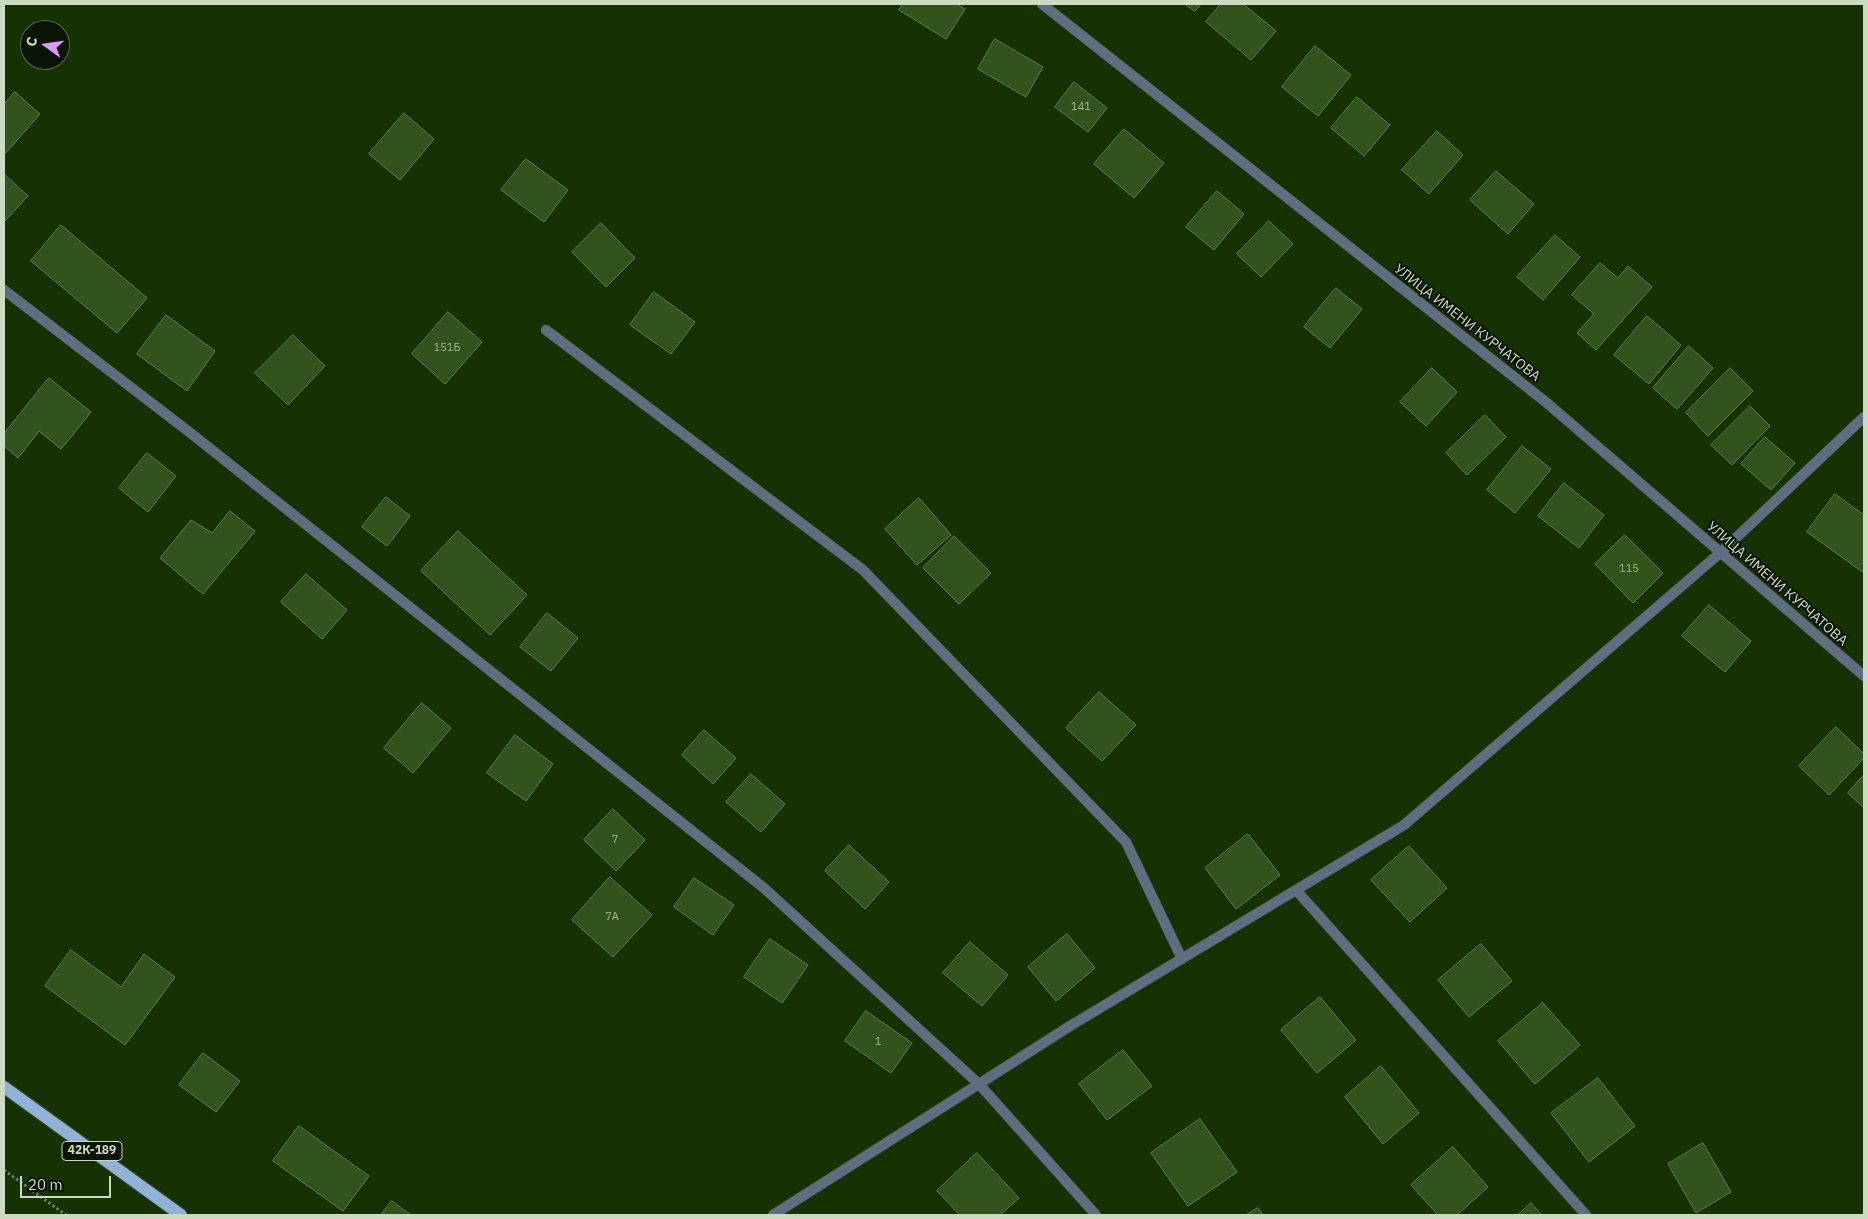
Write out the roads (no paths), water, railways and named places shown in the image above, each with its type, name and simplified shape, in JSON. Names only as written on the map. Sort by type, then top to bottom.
[{"type":"main road","name":"42К-189","points":[[4,1087],[181,1215]]},
{"type":"street","name":"УЛИЦА ИМЕНИ КУРЧАТОВА","points":[[1042,4],[1547,403],[1864,676]]},
{"type":"street","points":[[4,290],[188,431],[764,888],[979,1084],[1096,1215]]},
{"type":"street","points":[[546,330],[864,570],[1126,842],[1182,959]]},
{"type":"street","points":[[773,1215],[1070,1026],[1404,825],[1720,553],[1864,417]]},
{"type":"street","points":[[1296,890],[1586,1215]]}]
